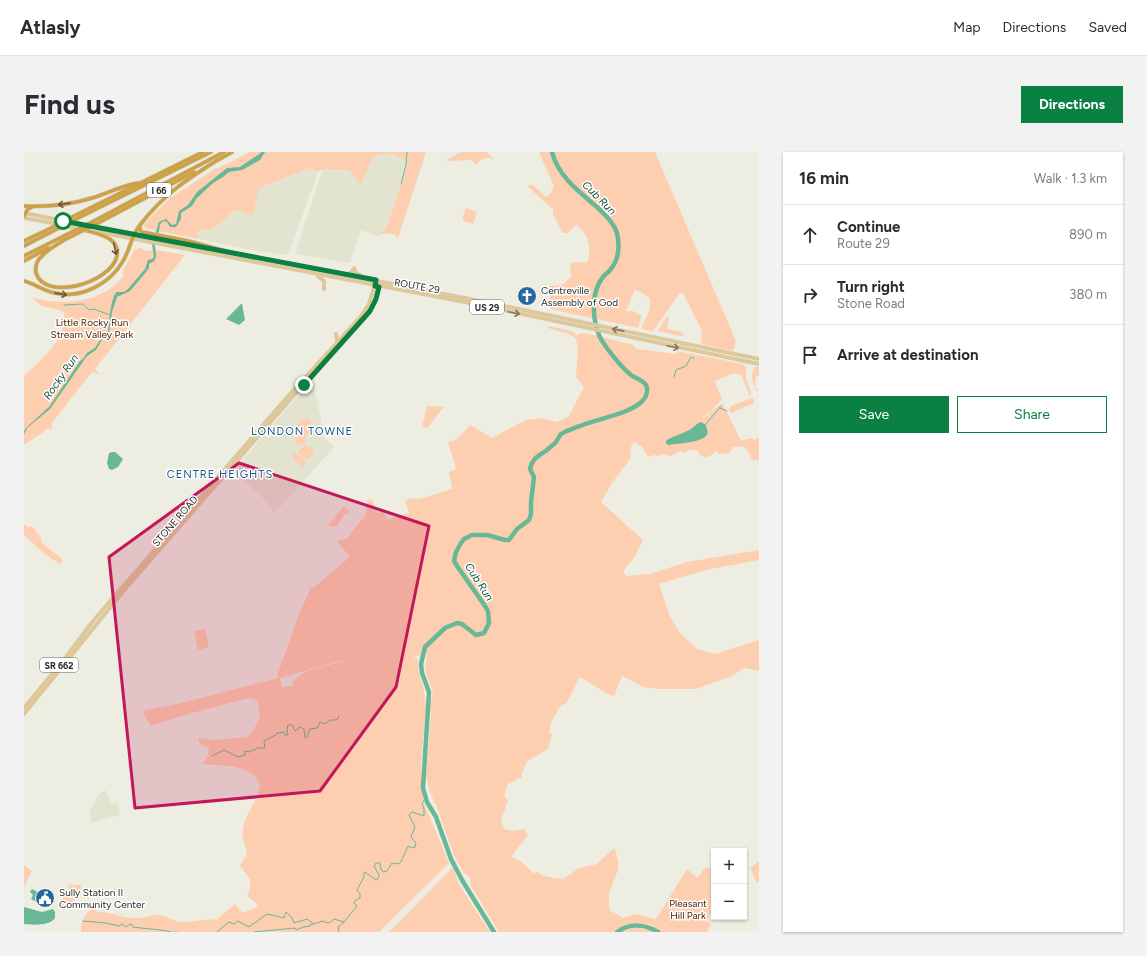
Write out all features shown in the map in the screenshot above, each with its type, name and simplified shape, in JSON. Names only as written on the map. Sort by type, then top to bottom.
[{"type":"highway","name":"I 66","points":[[24,241],[203,152]]},
{"type":"highway","points":[[24,246],[211,152]]},
{"type":"highway","points":[[24,256],[94,221],[224,152]]},
{"type":"highway","name":"I 66","points":[[24,261],[232,152]]},
{"type":"highway","points":[[24,281],[57,294],[72,294],[87,291],[100,285],[116,271],[125,258],[134,234],[161,201],[173,190],[219,159]]},
{"type":"highway","points":[[24,206],[79,202],[134,183],[143,182]]},
{"type":"highway","points":[[24,215],[28,209],[35,206]]},
{"type":"highway","points":[[141,224],[141,231],[150,235],[229,252]]},
{"type":"highway","points":[[64,240],[45,253],[38,260],[36,269],[39,278],[47,284],[60,287],[80,285],[92,281],[101,276],[111,266],[116,258],[117,251],[115,244],[110,239],[85,230]]},
{"type":"main road","name":"ROUTE 29","points":[[24,215],[85,230],[379,287],[470,303],[601,332],[759,364]]},
{"type":"main road","points":[[24,215],[134,234],[150,235]]},
{"type":"main road","name":"ROUTE 29","points":[[229,252],[376,280],[759,359]]},
{"type":"main road","points":[[344,274],[352,272],[354,268],[356,273],[366,279]]},
{"type":"main road","points":[[316,275],[324,281],[324,288]]},
{"type":"main road","name":"STONE ROAD","points":[[24,708],[66,657],[93,621],[277,408],[366,308],[376,280]]},
{"type":"main road","name":"STONE ROAD","points":[[24,714],[117,599],[300,389],[365,318],[373,306],[381,282]]},
{"type":"main road","points":[[336,334],[337,342]]},
{"type":"highlighted area","points":[[239,463],[429,526],[396,687],[320,791],[135,808],[109,557]]},
{"type":"shaded area","name":"Rocky Run","points":[[262,152],[265,152],[260,160],[242,170],[229,172],[213,183],[197,198],[192,206],[181,213],[181,219],[176,227],[170,227],[167,222],[164,221],[160,224],[155,244],[156,257],[154,261],[149,264],[149,268],[130,291],[117,297],[112,312],[109,333],[103,338],[96,350],[87,356],[50,409],[28,427],[24,434],[24,431],[28,426],[49,407],[80,361],[87,353],[95,348],[104,334],[108,331],[113,298],[115,294],[117,292],[124,292],[128,289],[145,269],[148,260],[154,257],[152,244],[159,222],[166,219],[172,225],[176,224],[179,211],[188,205],[197,192],[227,168],[240,167]]},
{"type":"shaded area","points":[[386,153],[398,156],[407,161],[407,166],[385,231],[380,232],[379,237],[361,230],[350,263],[295,254],[323,169],[349,170],[373,156]]},
{"type":"shaded area","points":[[310,168],[318,172],[288,255],[251,250],[199,239],[197,234],[198,231],[201,229],[214,228],[223,222],[226,216],[232,213],[233,210],[249,215],[259,188]]},
{"type":"shaded area","points":[[241,304],[245,320],[239,325],[226,319]]},
{"type":"shaded area","points":[[312,379],[325,438],[334,447],[274,514],[263,498],[235,473],[234,470]]},
{"type":"shaded area","points":[[701,422],[707,429],[707,434],[700,440],[668,445],[666,443],[668,439],[689,430]]},
{"type":"shaded area","points":[[115,452],[123,459],[118,467],[112,470],[109,469],[107,463],[109,453]]},
{"type":"shaded area","points":[[106,790],[110,802],[112,804],[118,803],[120,815],[92,823],[90,811],[98,795]]},
{"type":"shaded area","points":[[32,889],[41,894],[39,899],[42,901],[40,904],[31,899],[33,895],[30,892]]},
{"type":"shaded area","points":[[24,907],[42,912],[53,909],[55,912],[55,918],[53,921],[45,924],[24,924]]},
{"type":"green space","points":[[250,152],[426,152],[398,238],[394,234],[380,234],[380,232],[385,231],[407,166],[407,161],[398,156],[387,154],[373,156],[361,185],[349,170],[323,169],[318,172],[310,168],[259,188],[253,214],[249,215],[233,210],[232,213],[214,228],[198,231],[197,234],[199,239],[147,229],[143,225],[170,198],[215,169]]},
{"type":"green space","points":[[461,152],[487,152],[494,159],[484,158],[477,164],[474,164],[472,160],[446,160]]},
{"type":"green space","points":[[539,152],[655,152],[736,341],[733,351],[702,344],[702,331],[683,293],[680,293],[653,331],[641,329],[650,309],[650,298],[635,289],[626,311],[633,311],[642,316],[638,328],[550,309],[550,286],[562,285],[571,277],[570,263],[584,263],[588,261],[589,246],[584,232],[576,225],[568,233],[563,233],[553,214],[553,209],[528,187],[529,185],[533,185],[546,197],[550,194],[554,186]]},
{"type":"green space","points":[[466,208],[477,212],[473,224],[462,220]]},
{"type":"green space","name":"Little Rocky Run Stream Valley Park","points":[[139,248],[146,251],[158,250],[185,255],[95,369],[101,375],[92,372],[52,423],[52,430],[49,428],[24,445],[24,376],[58,340],[64,322],[64,312],[42,306],[31,297],[56,302],[69,302],[94,297],[105,292],[116,284],[124,275],[122,273],[134,250]]},
{"type":"green space","points":[[669,316],[667,329],[681,332],[685,337],[658,331],[666,317]]},
{"type":"green space","name":"Pleasant Hill Park","points":[[548,326],[572,331],[577,335],[581,333],[601,336],[633,345],[637,349],[676,354],[677,351],[743,364],[746,368],[746,379],[751,392],[750,395],[748,394],[749,393],[741,375],[734,373],[717,380],[715,382],[722,399],[701,419],[723,404],[740,439],[743,440],[752,438],[754,440],[759,437],[759,460],[752,460],[746,448],[741,446],[733,447],[728,453],[719,454],[718,451],[707,457],[701,455],[697,450],[689,450],[684,453],[681,451],[671,456],[663,454],[649,457],[645,453],[643,447],[634,441],[631,447],[630,459],[612,483],[601,502],[643,540],[634,558],[623,571],[626,576],[650,574],[687,562],[759,550],[759,560],[706,570],[659,584],[670,616],[679,632],[697,649],[715,654],[759,640],[759,671],[744,668],[732,676],[695,689],[658,689],[643,687],[622,676],[614,696],[579,677],[566,703],[560,707],[552,720],[549,732],[552,734],[548,749],[528,760],[522,772],[522,777],[508,784],[504,795],[508,801],[501,820],[504,829],[514,831],[524,829],[528,835],[511,857],[522,862],[533,873],[538,872],[543,876],[563,879],[579,868],[597,864],[614,848],[617,855],[618,870],[609,893],[609,905],[610,910],[623,918],[636,914],[656,919],[687,869],[697,878],[706,867],[711,868],[711,913],[707,922],[711,923],[707,932],[658,932],[651,927],[652,925],[636,924],[622,926],[613,932],[499,932],[471,886],[470,878],[463,872],[454,855],[436,805],[430,793],[426,775],[431,716],[430,704],[433,693],[425,671],[427,653],[414,657],[418,660],[418,669],[426,705],[421,766],[424,803],[449,863],[379,932],[81,932],[84,917],[89,911],[95,908],[97,912],[129,918],[158,915],[176,921],[186,922],[216,920],[235,904],[242,913],[257,907],[257,904],[247,896],[250,889],[250,879],[240,866],[247,854],[243,836],[244,823],[257,796],[260,784],[256,777],[243,769],[202,764],[208,755],[209,748],[199,743],[198,738],[215,740],[248,737],[258,720],[260,712],[257,700],[249,698],[188,714],[151,726],[142,711],[177,704],[279,678],[277,676],[298,617],[311,587],[313,588],[350,557],[337,541],[346,539],[366,515],[367,500],[372,499],[376,513],[383,511],[387,520],[409,513],[405,500],[413,498],[419,499],[452,489],[449,472],[456,469],[448,442],[457,439],[470,425],[492,438],[526,420],[541,418],[557,422],[569,416],[584,387],[576,377],[578,349],[576,339],[569,334],[548,328]],"holes":[[[346,659],[309,671],[297,678],[292,684],[294,686],[282,687],[280,678]]]},
{"type":"green space","points":[[755,367],[759,367],[759,375],[756,377],[755,385],[756,388],[759,389],[758,391],[754,386],[752,379],[753,370]]},
{"type":"green space","points":[[751,398],[754,399],[754,403],[731,413],[729,409],[731,406]]},
{"type":"green space","points":[[427,406],[444,407],[427,428],[422,427]]},
{"type":"green space","points":[[302,419],[311,420],[309,434],[296,432],[296,425]]},
{"type":"green space","points":[[296,434],[306,434],[305,445],[296,445]]},
{"type":"green space","points":[[304,446],[310,447],[313,450],[313,455],[307,460],[299,454],[299,450]]},
{"type":"green space","points":[[295,452],[306,462],[302,467],[292,458],[294,456],[292,455]]},
{"type":"green space","points":[[344,506],[350,512],[344,515],[337,526],[327,526]]},
{"type":"green space","points":[[24,524],[28,527],[32,526],[41,538],[41,542],[63,560],[60,564],[46,555],[24,535]]},
{"type":"green space","points":[[205,629],[209,647],[198,650],[194,631]]},
{"type":"green space","points":[[759,861],[759,882],[757,883],[750,868]]},
{"type":"green space","points":[[24,865],[32,871],[24,887]]},
{"type":"green space","points":[[453,867],[458,883],[490,932],[389,932]]},
{"type":"green space","points":[[69,885],[81,885],[80,897],[75,897],[74,909],[62,908],[63,895],[67,895]]},
{"type":"green space","points":[[634,928],[650,929],[653,932],[620,932]]},
{"type":"waterway","points":[[401,184],[406,165],[407,152]]},
{"type":"waterway","name":"Cub Run","points":[[494,932],[451,859],[436,817],[427,802],[423,788],[429,692],[422,673],[421,664],[425,647],[445,628],[457,623],[462,624],[476,635],[484,633],[489,623],[488,611],[454,561],[456,552],[464,539],[472,535],[487,535],[509,540],[517,529],[529,520],[531,514],[534,477],[530,469],[534,460],[555,443],[562,433],[620,413],[638,405],[646,396],[647,390],[645,383],[627,372],[609,350],[599,335],[595,320],[594,305],[596,290],[599,283],[613,266],[617,258],[618,238],[616,229],[606,216],[564,176],[559,169],[552,152]]},
{"type":"waterway","points":[[64,305],[83,304],[89,310],[94,309],[110,315]]},
{"type":"waterway","points":[[674,377],[676,370],[686,366],[691,357],[694,358]]},
{"type":"waterway","points":[[705,425],[721,406]]},
{"type":"waterway","points":[[720,408],[727,411]]},
{"type":"waterway","points":[[212,756],[224,750],[238,757],[245,755],[245,751],[250,752],[257,748],[265,748],[264,741],[277,733],[284,732],[285,735],[288,735],[288,725],[292,725],[295,731],[300,727],[304,729],[305,738],[307,737],[310,729],[317,728],[320,722],[325,724],[330,720],[337,720],[339,716]]},
{"type":"waterway","points":[[217,932],[229,922],[234,924],[238,921],[249,927],[267,914],[284,918],[286,912],[292,918],[294,923],[307,919],[314,924],[322,921],[329,923],[334,919],[344,922],[357,906],[354,903],[360,898],[360,894],[357,890],[364,877],[364,873],[365,872],[376,880],[378,879],[379,875],[374,866],[376,863],[380,863],[383,872],[387,871],[392,863],[398,864],[401,862],[408,846],[412,848],[415,847],[416,843],[411,837],[415,827],[409,815],[412,812],[424,816],[422,804],[425,799]]},
{"type":"waterway","points":[[83,921],[119,926],[122,924],[126,927],[130,924],[133,927],[172,932]]},
{"type":"waterway","points":[[339,932],[338,927],[344,922]]},
{"type":"waterway","points":[[254,932],[295,928],[296,930],[313,924]]},
{"type":"waterway","name":"Cub Run","points":[[617,932],[632,926],[648,927],[658,932]]},
{"type":"place","name":"Centreville Assembly of God","points":[[527,296]]},
{"type":"place","name":"Sully Station II Community Center","points":[[45,898]]},
{"type":"district","name":"LONDON TOWNE","points":[[302,431]]},
{"type":"district","name":"CENTRE HEIGHTS","points":[[220,474]]},
{"type":"route","points":[[63,221],[376,280],[375,286],[379,287],[376,299],[370,311],[304,385]]}]
